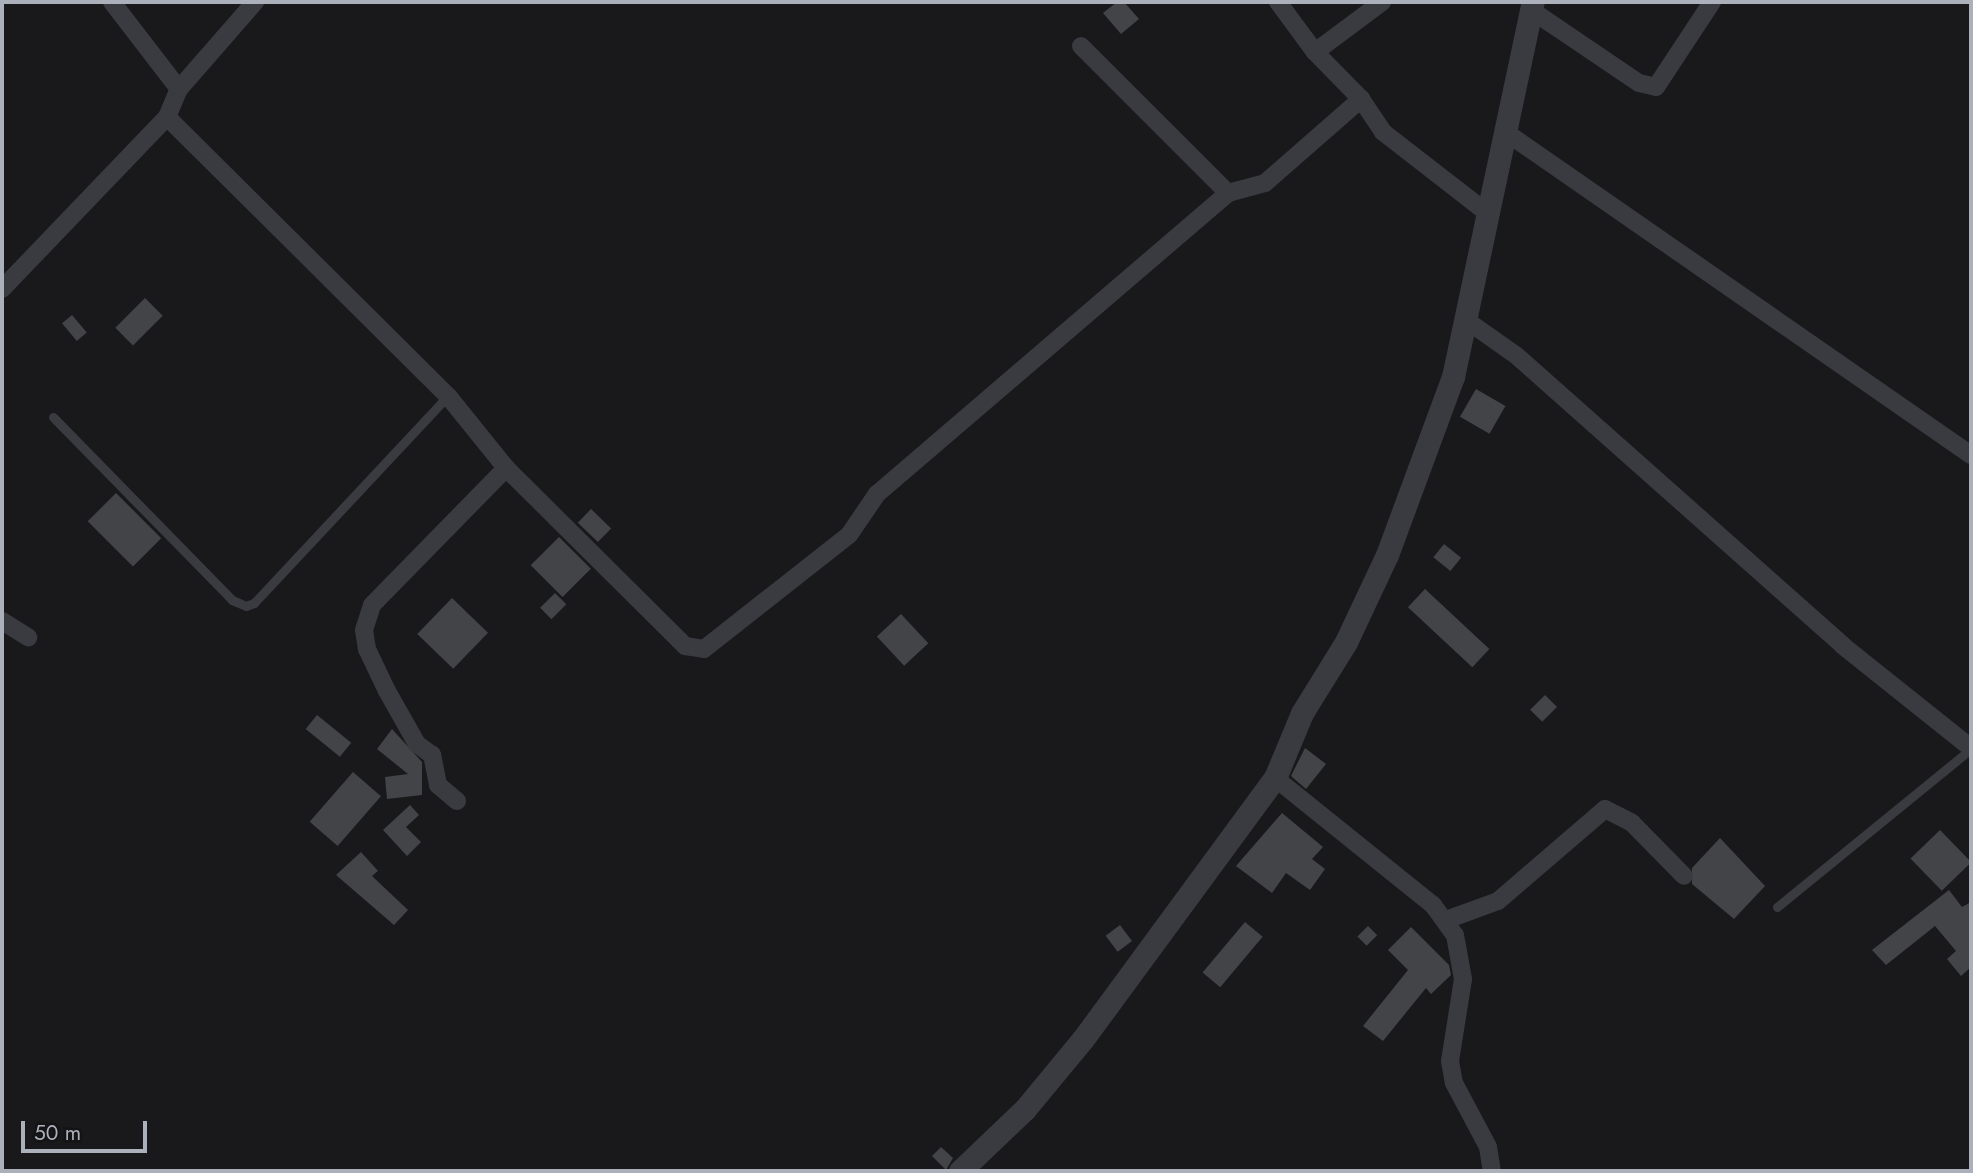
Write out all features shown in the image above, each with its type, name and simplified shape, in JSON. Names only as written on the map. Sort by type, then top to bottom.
[{"type":"street","points":[[112,2],[179,89]]},
{"type":"street","points":[[2,289],[167,117],[179,89],[254,2]]},
{"type":"street","points":[[1278,2],[1315,52],[1361,99],[1383,132],[1485,211]]},
{"type":"street","points":[[1315,52],[1382,2]]},
{"type":"street","points":[[960,1171],[1025,1109],[1083,1039],[1275,778],[1302,713],[1346,642],[1387,555],[1452,377],[1466,320],[1485,211],[1532,6],[1639,83],[1656,87],[1712,2]]},
{"type":"street","points":[[1081,46],[1228,193]]},
{"type":"street","points":[[167,117],[448,396],[506,468],[685,646],[704,649],[849,535],[877,494],[1228,193],[1265,183],[1361,99]]},
{"type":"street","points":[[1504,131],[1971,455]]},
{"type":"street","points":[[1466,320],[1517,356],[1842,645],[1971,749]]},
{"type":"street","points":[[457,801],[438,785],[432,755],[417,744],[387,691],[367,649],[364,630],[372,605],[506,468]]},
{"type":"street","points":[[2,621],[28,637]]},
{"type":"street","points":[[1275,778],[1446,920],[1462,955],[1463,979],[1450,1061],[1454,1083],[1488,1147],[1492,1171]]},
{"type":"street","points":[[1446,920],[1499,901],[1605,809],[1632,823],[1684,876]]},
{"type":"lane","points":[[53,417],[232,600],[246,606],[254,603],[448,396]]},
{"type":"lane","points":[[1777,907],[1971,749]]},
{"type":"building","points":[[1117,2],[1124,2],[1139,19],[1121,34],[1103,13]]},
{"type":"building","points":[[145,298],[163,316],[133,345],[115,328]]},
{"type":"building","points":[[72,315],[87,333],[77,341],[62,323]]},
{"type":"building","points":[[1476,389],[1505,406],[1489,434],[1460,417]]},
{"type":"building","points":[[116,493],[161,538],[133,567],[88,521]]},
{"type":"building","points":[[591,509],[611,528],[598,542],[578,523]]},
{"type":"building","points":[[559,537],[591,569],[563,597],[531,565]]},
{"type":"building","points":[[1444,544],[1461,558],[1450,571],[1433,557]]},
{"type":"building","points":[[1425,589],[1489,649],[1472,667],[1408,607]]},
{"type":"building","points":[[555,593],[566,604],[551,619],[540,608]]},
{"type":"building","points":[[452,598],[488,633],[453,669],[417,634]]},
{"type":"building","points":[[901,614],[928,643],[904,666],[877,637]]},
{"type":"building","points":[[1545,695],[1557,707],[1542,722],[1530,710]]},
{"type":"building","points":[[317,715],[351,743],[340,757],[306,729]]},
{"type":"building","points":[[392,729],[422,762],[422,795],[387,799],[385,777],[408,774],[377,749]]},
{"type":"building","points":[[1305,748],[1326,764],[1306,789],[1291,776]]},
{"type":"building","points":[[353,772],[381,796],[338,846],[310,822]]},
{"type":"building","points":[[410,805],[419,815],[406,827],[421,842],[407,856],[383,830]]},
{"type":"building","points":[[1282,813],[1323,847],[1312,859],[1325,869],[1310,890],[1286,873],[1272,893],[1236,866]]},
{"type":"building","points":[[1940,830],[1971,862],[1942,891],[1911,858]]},
{"type":"building","points":[[1720,838],[1765,886],[1734,919],[1692,884],[1692,868]]},
{"type":"building","points":[[361,852],[378,871],[372,876],[408,910],[394,925],[336,875]]},
{"type":"building","points":[[1949,890],[1962,907],[1971,902],[1971,967],[1961,976],[1947,959],[1956,951],[1935,926],[1886,965],[1872,950]]},
{"type":"building","points":[[1245,922],[1263,937],[1220,987],[1203,973]]},
{"type":"building","points":[[1120,925],[1132,941],[1118,952],[1106,936]]},
{"type":"building","points":[[1368,926],[1377,935],[1367,946],[1357,937]]},
{"type":"building","points":[[1411,927],[1449,965],[1451,975],[1431,994],[1426,988],[1383,1041],[1363,1026],[1408,970],[1388,950]]},
{"type":"building","points":[[941,1147],[953,1158],[946,1170],[932,1156]]}]
